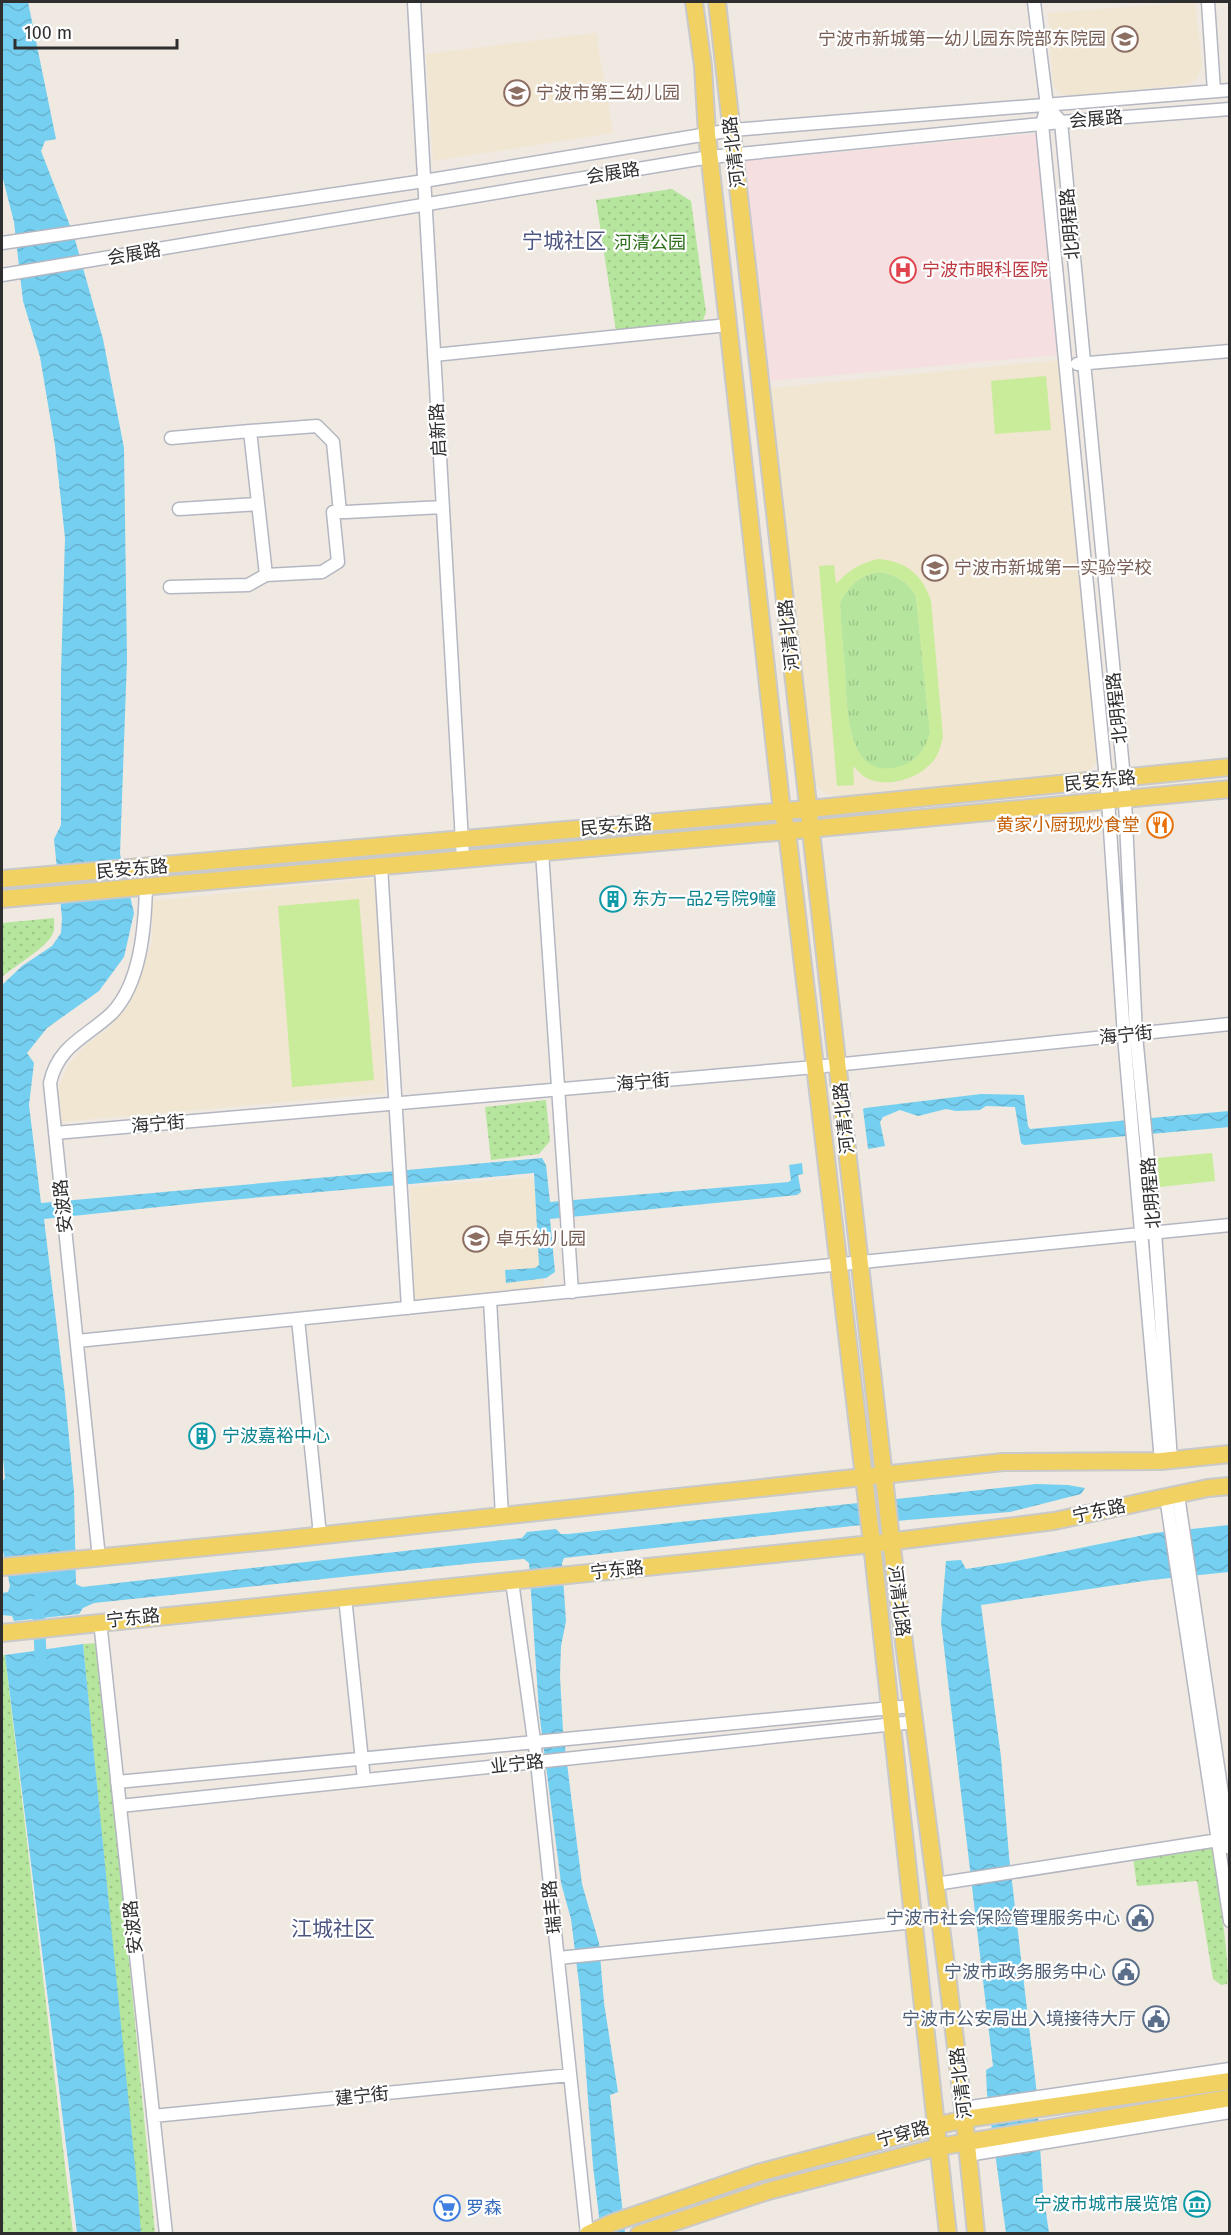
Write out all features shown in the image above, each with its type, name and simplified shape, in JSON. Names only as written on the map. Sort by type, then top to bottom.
[{"type":"main road","name":"河清北路","points":[[694,2],[703,66],[707,134],[782,812],[787,831],[872,1544],[948,2234]]},
{"type":"main road","name":"河清北路","points":[[717,2],[884,1475],[936,1880],[976,2234]]},
{"type":"main road","name":"民安东路","points":[[2,879],[782,812],[1230,767]]},
{"type":"main road","name":"民安东路","points":[[2,899],[787,831],[1230,789]]},
{"type":"main road","points":[[2,1567],[1003,1462],[1166,1460],[1230,1454]]},
{"type":"main road","name":"宁东路","points":[[8,1632],[892,1542],[1054,1521],[1230,1486]]},
{"type":"main road","name":"宁穿路","points":[[587,2234],[612,2223],[758,2173],[936,2126],[964,2113],[1230,2081]]},
{"type":"main road","name":"宁穿路","points":[[639,2234],[768,2191],[938,2147],[968,2148],[998,2144],[1230,2098]]},
{"type":"street","name":"启新路","points":[[414,2],[463,859]]},
{"type":"street","name":"北明程路","points":[[1034,2],[1047,106],[1042,124],[1107,780],[1117,799]]},
{"type":"street","points":[[1208,2],[1214,91]]},
{"type":"street","name":"会展路","points":[[6,242],[424,181],[732,130],[1230,90]]},
{"type":"street","points":[[1047,106],[1061,122]]},
{"type":"street","name":"会展路","points":[[2,275],[710,157],[1061,122],[1230,109]]},
{"type":"street","name":"北明程路","points":[[1061,122],[1124,779],[1117,799],[1130,1035],[1149,1233],[1166,1460]]},
{"type":"street","points":[[434,355],[728,325]]},
{"type":"street","points":[[1066,365],[1230,351]]},
{"type":"street","points":[[171,438],[317,426],[333,442],[340,512]]},
{"type":"street","points":[[250,431],[266,575]]},
{"type":"street","points":[[179,509],[258,504]]},
{"type":"street","points":[[170,587],[248,585],[266,575],[322,572],[338,562],[333,512],[443,507]]},
{"type":"street","points":[[542,852],[560,1089],[572,1292]]},
{"type":"street","points":[[381,866],[408,1308]]},
{"type":"street","name":"安波路","points":[[99,1558],[50,1083],[52,1072],[59,1059],[72,1043],[111,1013],[119,1004],[136,966],[142,941],[146,886]]},
{"type":"street","name":"海宁街","points":[[55,1133],[815,1067],[1230,1024]]},
{"type":"street","points":[[77,1341],[1230,1225]]},
{"type":"street","points":[[490,1300],[502,1516]]},
{"type":"street","points":[[298,1319],[320,1535]]},
{"type":"street","points":[[1172,1496],[1224,1838],[1230,1921]]},
{"type":"street","name":"瑞丰路","points":[[512,1581],[537,1762],[587,2234]]},
{"type":"street","points":[[345,1597],[364,1780]]},
{"type":"street","name":"安波路","points":[[100,1621],[166,2234]]},
{"type":"street","name":"业宁路","points":[[117,1782],[534,1742],[913,1714]]},
{"type":"street","name":"业宁路","points":[[120,1806],[537,1762],[892,1716]]},
{"type":"street","points":[[936,1880],[1224,1838]]},
{"type":"street","points":[[558,1958],[915,1922]]},
{"type":"street","points":[[1045,2102],[1230,2068]]},
{"type":"street","name":"建宁街","points":[[153,2116],[570,2075]]},
{"type":"street","points":[[1051,2135],[1230,2112]]},
{"type":"shaded area","name":"宁波市新城第一幼儿园东院部东院园","points":[[1195,2],[1202,66],[1197,78],[1190,84],[1071,96],[1060,93],[1053,85],[1048,13]]},
{"type":"shaded area","name":"宁波市第三幼儿园","points":[[596,33],[613,133],[433,161],[426,54]]},
{"type":"shaded area","name":"宁波市眼科医院","points":[[1041,133],[1058,355],[770,381],[758,300],[745,161]]},
{"type":"shaded area","name":"宁波市新城第一实验学校","points":[[1060,360],[1098,748],[1097,762],[1088,772],[839,797],[825,794],[812,781],[771,388]]},
{"type":"shaded area","points":[[376,878],[385,1093],[60,1122],[59,1086],[68,1065],[87,1044],[110,1027],[137,987],[152,941],[152,901]]},
{"type":"shaded area","name":"卓乐幼儿园","points":[[533,1177],[545,1291],[415,1302],[410,1187]]},
{"type":"green space","name":"河清公园","points":[[672,189],[691,201],[706,312],[703,320],[616,331],[596,200]]},
{"type":"green space","points":[[1046,376],[1051,430],[995,434],[991,381]]},
{"type":"green space","points":[[888,560],[905,566],[918,577],[928,592],[931,601],[943,737],[935,759],[929,766],[912,777],[882,782],[863,776],[853,766],[854,785],[837,786],[819,566],[834,565],[836,584],[855,568],[872,561]],"holes":[[[873,573],[886,573],[909,586],[916,596],[930,733],[922,750],[914,759],[897,767],[880,768],[867,762],[858,751],[852,736],[847,703],[840,603],[851,586],[861,578]]]},
{"type":"green space","points":[[880,572],[901,580],[916,596],[930,733],[919,755],[909,763],[897,768],[880,769],[867,763],[852,737],[847,703],[840,603],[847,591],[861,578]]},
{"type":"green space","points":[[359,899],[374,1080],[292,1087],[278,906]]},
{"type":"green space","points":[[54,918],[53,933],[45,944],[2,977],[2,923]]},
{"type":"green space","points":[[546,1100],[550,1141],[539,1154],[491,1160],[485,1107]]},
{"type":"green space","points":[[1212,1153],[1215,1181],[1160,1187],[1157,1158]]},
{"type":"green space","points":[[97,1643],[155,2233],[141,2233],[83,1644]]},
{"type":"green space","points":[[2,1655],[5,1655],[73,2233],[2,2233]]},
{"type":"green space","points":[[1212,1847],[1228,1973],[1227,1984],[1221,1985],[1213,1979],[1197,1881],[1137,1886],[1133,1858]]},
{"type":"water","points":[[2,2],[28,2],[56,139],[45,141],[41,151],[74,236],[103,339],[124,448],[127,659],[120,854],[134,913],[124,957],[99,991],[47,1028],[27,1053],[34,1063],[29,1105],[41,1203],[542,1158],[546,1165],[550,1202],[789,1182],[791,1180],[789,1165],[802,1163],[803,1174],[798,1175],[801,1192],[797,1195],[550,1219],[555,1272],[546,1278],[506,1283],[505,1270],[535,1268],[539,1265],[534,1173],[44,1219],[74,1491],[76,1584],[82,1587],[522,1538],[527,1532],[556,1529],[561,1534],[568,1534],[1036,1484],[1085,1488],[1081,1494],[1010,1512],[907,1520],[564,1558],[562,1563],[566,1621],[561,1646],[560,1676],[563,1731],[582,1884],[599,1943],[604,2003],[618,2092],[610,2095],[625,2233],[601,2233],[593,2166],[580,1992],[571,1919],[561,1883],[539,1711],[529,1563],[524,1559],[475,1563],[94,1603],[83,1608],[79,1614],[14,1621],[12,1616],[2,1615],[2,1593],[8,1592],[10,1586],[2,1546],[2,1482],[5,1478],[2,1447],[2,985],[22,966],[52,946],[61,933],[62,918],[54,839],[61,825],[61,673],[65,538],[55,446],[40,357],[23,301],[14,222],[2,175]]},
{"type":"water","points":[[981,1094],[1024,1095],[1030,1129],[1229,1111],[1230,1127],[1024,1145],[1021,1143],[1015,1107],[986,1106],[980,1110],[956,1111],[946,1109],[918,1116],[900,1110],[883,1117],[880,1122],[885,1146],[868,1149],[863,1109],[865,1108]]},
{"type":"water","points":[[1229,1525],[1229,1572],[1151,1580],[981,1605],[1001,1757],[1009,1856],[1036,2086],[1043,2192],[1049,2233],[1006,2233],[987,2094],[986,2070],[993,2066],[941,1622],[946,1561],[961,1560],[966,1569],[1154,1533]]},
{"type":"water","points":[[83,1644],[141,2233],[77,2233],[5,1655]]},
{"type":"waterway","points":[[38,1601],[41,1665]]},
{"type":"place","name":"宁波市新城第一幼儿园东院部东院园","points":[[1125,39]]},
{"type":"place","name":"宁波市第三幼儿园","points":[[517,93]]},
{"type":"place","name":"宁波市眼科医院","points":[[903,270]]},
{"type":"place","name":"宁波市新城第一实验学校","points":[[935,568]]},
{"type":"place","name":"黄家小厨现炒食堂","points":[[1160,825]]},
{"type":"place","name":"东方一品2号院9幢","points":[[613,899]]},
{"type":"place","name":"卓乐幼儿园","points":[[476,1239]]},
{"type":"place","name":"宁波嘉裕中心","points":[[202,1436]]},
{"type":"place","name":"宁波市社会保险管理服务中心","points":[[1140,1918]]},
{"type":"place","name":"宁波市政务服务中心","points":[[1126,1972]]},
{"type":"place","name":"宁波市公安局出入境接待大厅","points":[[1156,2019]]},
{"type":"place","name":"宁波市城市展览馆","points":[[1197,2204]]},
{"type":"place","name":"罗森","points":[[447,2208]]},
{"type":"district","name":"宁城社区","points":[[564,241]]},
{"type":"district","name":"江城社区","points":[[333,1929]]}]
